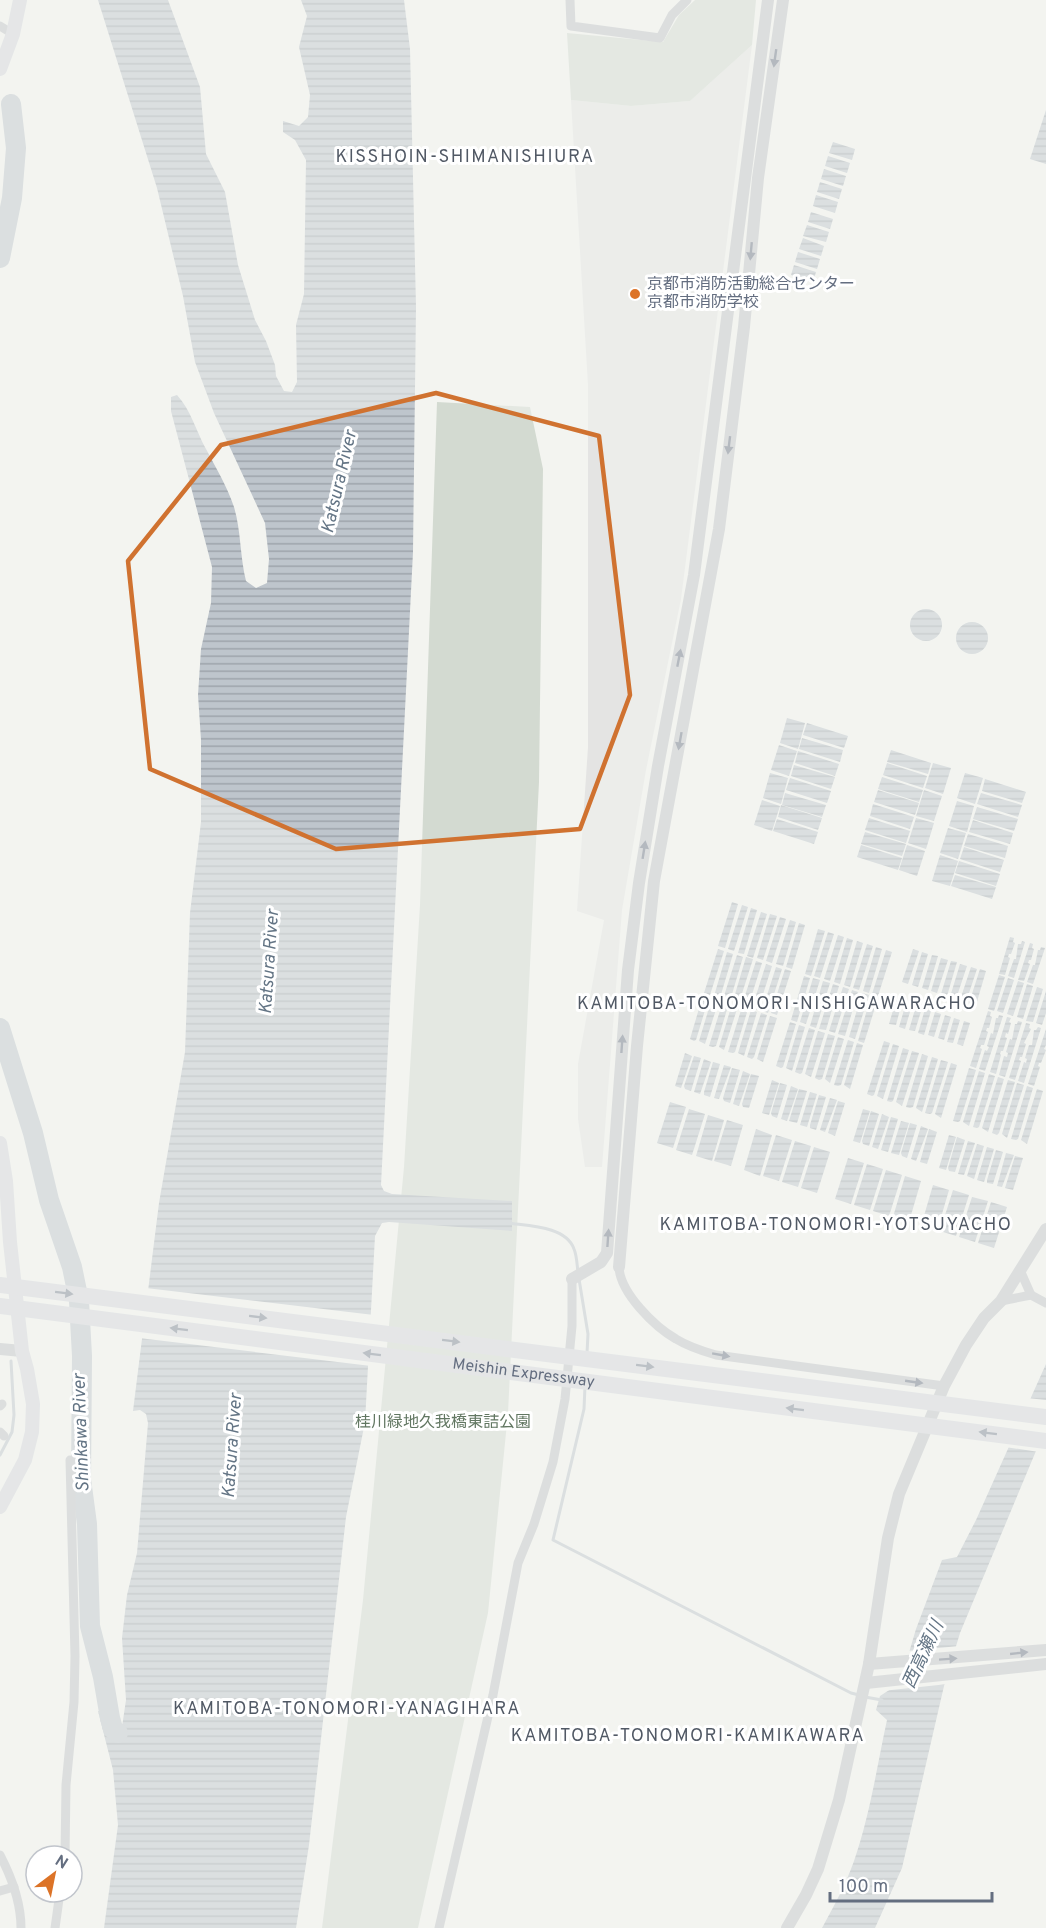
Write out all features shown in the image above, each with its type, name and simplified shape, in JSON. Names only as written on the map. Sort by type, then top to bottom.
[{"type":"highway","name":"Meishin Expressway","points":[[3,1285],[1046,1417]]},
{"type":"highway","name":"Meishin Expressway","points":[[5,1307],[1046,1441]]},
{"type":"main road","points":[[0,69],[13,34],[20,0]]},
{"type":"main road","points":[[0,1143],[6,1181],[5,1242],[22,1351],[33,1404],[32,1432],[25,1460],[0,1508]]},
{"type":"street","points":[[570,0],[571,26],[660,38],[672,15],[687,0]]},
{"type":"street","points":[[439,1928],[493,1695],[518,1563],[534,1524],[554,1462],[566,1399],[573,1279],[601,1262],[607,1253],[628,970],[639,883],[658,766],[694,575],[768,0]]},
{"type":"street","points":[[783,0],[758,178],[744,327],[719,529],[654,881],[637,1046],[620,1276],[637,1304],[657,1325],[675,1339],[694,1348],[716,1355],[944,1386]]},
{"type":"street","points":[[0,26],[13,34]]},
{"type":"street","points":[[658,766],[674,769]]},
{"type":"street","points":[[787,1928],[806,1896],[824,1855],[839,1800],[866,1683],[888,1538],[899,1494],[944,1386],[966,1345],[984,1318],[1001,1301],[1046,1229]]},
{"type":"street","points":[[1020,1270],[1031,1295],[1046,1303]]},
{"type":"street","points":[[1001,1301],[1031,1295]]},
{"type":"street","points":[[0,1349],[22,1351]]},
{"type":"street","points":[[65,1844],[66,1785],[75,1679],[70,1460]]},
{"type":"street","points":[[869,1664],[1046,1650]]},
{"type":"street","points":[[992,1656],[993,1670]]},
{"type":"street","points":[[866,1683],[1046,1664]]},
{"type":"street","points":[[0,1855],[14,1887],[21,1914],[21,1928]]},
{"type":"street","points":[[0,1891],[14,1887]]},
{"type":"street","points":[[55,1928],[58,1904]]},
{"type":"highlighted area","points":[[436,393],[599,436],[630,695],[580,829],[336,849],[150,769],[128,561],[221,445]]},
{"type":"shaded area","points":[[752,45],[681,599],[646,770],[622,910],[602,1167],[585,1167],[578,1119],[578,1064],[604,920],[577,911],[588,747],[588,385],[571,100],[631,106],[690,101]]},
{"type":"green space","points":[[695,0],[756,0],[752,45],[690,101],[631,106],[571,100],[567,33],[663,42],[679,15]]},
{"type":"green space","name":"桂川緑地久我橋東詰公園","points":[[437,402],[530,407],[543,469],[539,782],[508,1413],[488,1613],[418,1928],[322,1928],[363,1600],[404,1167],[420,905]]},
{"type":"water","name":"Katsura River","points":[[98,0],[168,0],[200,87],[206,154],[225,192],[238,265],[255,320],[266,341],[275,365],[276,376],[284,391],[292,392],[297,382],[296,325],[304,294],[306,160],[295,140],[283,132],[283,121],[299,126],[308,117],[310,95],[299,47],[307,16],[301,0],[404,0],[410,49],[416,307],[413,552],[381,1185],[384,1191],[392,1194],[512,1201],[512,1231],[389,1222],[382,1223],[375,1236],[365,1422],[346,1517],[309,1845],[296,1928],[104,1928],[118,1825],[113,1770],[98,1711],[115,1711],[116,1724],[122,1727],[126,1700],[122,1638],[127,1595],[137,1553],[148,1423],[146,1414],[140,1410],[133,1411],[159,1203],[185,1052],[190,913],[201,822],[201,740],[198,695],[201,649],[211,603],[212,567],[171,411],[171,397],[177,395],[186,407],[225,484],[238,525],[246,581],[256,588],[267,583],[269,559],[265,523],[214,413],[195,362],[183,296],[157,188]]},
{"type":"water","points":[[1046,110],[1046,164],[1030,159]]},
{"type":"water","points":[[833,142],[855,149],[852,160],[829,153]]},
{"type":"water","points":[[828,156],[850,163],[847,173],[825,166]]},
{"type":"water","points":[[824,169],[846,176],[843,186],[821,179]]},
{"type":"water","points":[[820,182],[842,189],[839,199],[817,192]]},
{"type":"water","points":[[816,195],[838,202],[835,213],[813,206]]},
{"type":"water","points":[[811,212],[833,219],[830,229],[808,222]]},
{"type":"water","points":[[807,225],[829,232],[826,242],[803,236]]},
{"type":"water","points":[[803,238],[824,246],[821,256],[799,249]]},
{"type":"water","points":[[798,252],[820,259],[817,269],[795,262]]},
{"type":"water","points":[[794,265],[816,272],[813,282],[791,275]]},
{"type":"water","points":[[926,609],[937,614],[942,625],[937,636],[926,641],[915,636],[910,625],[915,614]]},
{"type":"water","points":[[972,622],[983,627],[988,638],[983,649],[972,654],[961,649],[956,638],[961,627]]},
{"type":"water","points":[[787,718],[805,723],[798,749],[780,743]]},
{"type":"water","points":[[807,723],[848,736],[844,748],[803,735]]},
{"type":"water","points":[[802,738],[843,750],[840,762],[799,749]]},
{"type":"water","points":[[779,745],[797,751],[789,776],[771,770]]},
{"type":"water","points":[[891,750],[931,763],[928,774],[887,762]]},
{"type":"water","points":[[798,751],[839,764],[835,776],[795,763]]},
{"type":"water","points":[[887,763],[927,776],[923,788],[883,775]]},
{"type":"water","points":[[933,763],[951,768],[943,794],[925,788]]},
{"type":"water","points":[[794,765],[835,777],[831,789],[791,776]]},
{"type":"water","points":[[770,773],[788,778],[781,804],[763,798]]},
{"type":"water","points":[[965,773],[983,778],[975,804],[957,798]]},
{"type":"water","points":[[882,777],[923,790],[919,802],[878,789]]},
{"type":"water","points":[[790,778],[831,791],[827,803],[786,790]]},
{"type":"water","points":[[985,779],[1026,792],[1022,803],[982,791]]},
{"type":"water","points":[[878,790],[919,803],[915,815],[874,802]]},
{"type":"water","points":[[924,790],[942,796],[934,821],[916,816]]},
{"type":"water","points":[[785,793],[826,805],[822,817],[782,805]]},
{"type":"water","points":[[981,793],[1022,805],[1018,817],[977,804]]},
{"type":"water","points":[[762,800],[780,806],[772,831],[754,825]]},
{"type":"water","points":[[957,801],[974,806],[967,832],[949,826]]},
{"type":"water","points":[[873,804],[914,817],[910,829],[870,816]]},
{"type":"water","points":[[781,805],[822,818],[818,830],[778,817]]},
{"type":"water","points":[[977,807],[1018,819],[1014,831],[973,819]]},
{"type":"water","points":[[869,818],[910,831],[906,843],[865,830]]},
{"type":"water","points":[[916,818],[934,823],[926,849],[908,843]]},
{"type":"water","points":[[777,819],[818,832],[814,844],[773,831]]},
{"type":"water","points":[[973,820],[1013,833],[1010,844],[969,832]]},
{"type":"water","points":[[948,828],[966,833],[958,859],[940,853]]},
{"type":"water","points":[[865,832],[906,844],[902,856],[861,844]]},
{"type":"water","points":[[968,834],[1008,846],[1005,858],[964,846]]},
{"type":"water","points":[[861,845],[902,858],[898,870],[857,857]]},
{"type":"water","points":[[907,845],[925,851],[917,876],[899,870]]},
{"type":"water","points":[[964,847],[1004,860],[1000,872],[960,859]]},
{"type":"water","points":[[940,855],[958,861],[950,886],[932,881]]},
{"type":"water","points":[[959,861],[1000,874],[996,886],[955,873]]},
{"type":"water","points":[[955,875],[996,887],[992,899],[951,886]]},
{"type":"water","points":[[732,902],[738,904],[725,948],[718,946]]},
{"type":"water","points":[[742,905],[748,907],[734,951],[728,949]]},
{"type":"water","points":[[751,908],[757,910],[744,954],[738,953]]},
{"type":"water","points":[[761,912],[767,914],[753,958],[747,956]]},
{"type":"water","points":[[770,914],[777,916],[763,960],[757,958]]},
{"type":"water","points":[[780,917],[786,919],[772,963],[766,961]]},
{"type":"water","points":[[790,920],[796,922],[783,966],[776,964]]},
{"type":"water","points":[[799,923],[805,925],[792,969],[786,967]]},
{"type":"water","points":[[818,929],[825,931],[811,976],[805,974]]},
{"type":"water","points":[[828,932],[834,934],[820,978],[814,976]]},
{"type":"water","points":[[838,935],[844,937],[830,981],[824,979]]},
{"type":"water","points":[[1010,937],[1014,938],[1015,943],[1008,957],[1010,958],[1005,975],[999,974]]},
{"type":"water","points":[[847,938],[853,940],[840,984],[834,982]]},
{"type":"water","points":[[857,941],[863,943],[850,987],[844,985]]},
{"type":"water","points":[[1025,942],[1014,978],[1008,976],[1014,959],[1016,959],[1018,944]]},
{"type":"water","points":[[1030,943],[1033,944],[1034,949],[1028,963],[1030,964],[1024,981],[1018,980]]},
{"type":"water","points":[[867,944],[873,946],[859,990],[853,988]]},
{"type":"water","points":[[876,947],[882,949],[869,993],[863,991]]},
{"type":"water","points":[[1041,947],[1045,948],[1033,984],[1027,982]]},
{"type":"water","points":[[718,949],[724,951],[710,995],[704,993]]},
{"type":"water","points":[[913,949],[919,951],[908,984],[902,982]]},
{"type":"water","points":[[886,950],[892,952],[878,996],[872,994]]},
{"type":"water","points":[[727,952],[733,954],[720,998],[714,996]]},
{"type":"water","points":[[922,952],[928,954],[918,987],[912,985]]},
{"type":"water","points":[[737,955],[743,957],[730,1001],[723,999]]},
{"type":"water","points":[[932,955],[938,956],[928,990],[922,988]]},
{"type":"water","points":[[746,957],[753,959],[739,1003],[733,1001]]},
{"type":"water","points":[[941,958],[948,960],[937,993],[931,991]]},
{"type":"water","points":[[756,961],[762,963],[748,1007],[742,1005]]},
{"type":"water","points":[[951,961],[957,962],[947,996],[941,994]]},
{"type":"water","points":[[766,964],[772,966],[758,1010],[752,1008]]},
{"type":"water","points":[[960,964],[967,966],[956,999],[950,997]]},
{"type":"water","points":[[776,967],[782,969],[768,1013],[762,1011]]},
{"type":"water","points":[[971,967],[977,969],[966,1002],[960,1000]]},
{"type":"water","points":[[785,969],[791,971],[777,1015],[771,1013]]},
{"type":"water","points":[[980,969],[986,971],[976,1005],[969,1003]]},
{"type":"water","points":[[999,975],[1005,977],[994,1011],[988,1009]]},
{"type":"water","points":[[804,976],[810,978],[797,1022],[791,1020]]},
{"type":"water","points":[[813,978],[820,980],[806,1024],[800,1022]]},
{"type":"water","points":[[1008,978],[1014,980],[1003,1013],[997,1011]]},
{"type":"water","points":[[823,981],[830,983],[816,1028],[810,1026]]},
{"type":"water","points":[[1018,981],[1024,983],[1013,1016],[1007,1014]]},
{"type":"water","points":[[833,984],[839,986],[826,1030],[819,1029]]},
{"type":"water","points":[[1027,984],[1033,986],[1023,1019],[1017,1017]]},
{"type":"water","points":[[843,987],[849,989],[835,1033],[829,1031]]},
{"type":"water","points":[[1037,987],[1043,989],[1033,1022],[1026,1021]]},
{"type":"water","points":[[852,990],[858,992],[845,1036],[838,1034]]},
{"type":"water","points":[[1046,991],[1046,1013],[1042,1025],[1036,1023]]},
{"type":"water","points":[[862,993],[869,995],[855,1039],[849,1037]]},
{"type":"water","points":[[703,995],[709,997],[694,1041],[690,1039]]},
{"type":"water","points":[[871,996],[878,998],[864,1043],[858,1041]]},
{"type":"water","points":[[712,998],[719,1000],[705,1044],[699,1041]]},
{"type":"water","points":[[896,1000],[902,1002],[896,1025],[889,1024]]},
{"type":"water","points":[[723,1001],[729,1003],[716,1046],[709,1046]]},
{"type":"water","points":[[906,1003],[912,1005],[905,1029],[899,1027]]},
{"type":"water","points":[[732,1004],[738,1006],[724,1050],[719,1047]]},
{"type":"water","points":[[916,1006],[922,1008],[915,1031],[909,1030]]},
{"type":"water","points":[[742,1007],[748,1009],[735,1052],[728,1052]]},
{"type":"water","points":[[925,1009],[931,1011],[924,1035],[918,1033]]},
{"type":"water","points":[[751,1010],[757,1012],[744,1056],[738,1053]]},
{"type":"water","points":[[988,1011],[991,1012],[992,1017],[986,1031],[988,1032],[984,1045],[980,1048],[982,1049],[976,1068],[970,1066]]},
{"type":"water","points":[[935,1012],[941,1014],[934,1037],[928,1035]]},
{"type":"water","points":[[761,1013],[767,1015],[752,1059],[747,1057]]},
{"type":"water","points":[[945,1015],[951,1017],[944,1040],[938,1038]]},
{"type":"water","points":[[999,1015],[1003,1016],[985,1071],[979,1069]]},
{"type":"water","points":[[770,1016],[777,1018],[763,1062],[757,1059]]},
{"type":"water","points":[[1007,1017],[1011,1018],[1009,1022],[1011,1023],[1008,1034],[1006,1033],[1007,1038],[1000,1054],[996,1074],[990,1072]]},
{"type":"water","points":[[954,1018],[960,1020],[953,1043],[947,1042]]},
{"type":"water","points":[[964,1021],[970,1023],[963,1046],[957,1044]]},
{"type":"water","points":[[1018,1021],[1022,1022],[1005,1077],[999,1075],[1004,1056],[1007,1057],[1006,1052],[1010,1039],[1012,1040],[1015,1024]]},
{"type":"water","points":[[790,1022],[796,1024],[781,1068],[776,1066]]},
{"type":"water","points":[[1026,1023],[1030,1024],[1031,1029],[1024,1043],[1026,1044],[1019,1060],[1021,1061],[1015,1080],[1009,1078]]},
{"type":"water","points":[[799,1025],[805,1027],[792,1071],[786,1068]]},
{"type":"water","points":[[809,1028],[815,1030],[800,1074],[795,1072]]},
{"type":"water","points":[[1041,1028],[1024,1083],[1018,1081],[1024,1062],[1026,1063],[1025,1058],[1029,1045],[1032,1045],[1034,1030]]},
{"type":"water","points":[[1046,1029],[1044,1049],[1046,1050],[1038,1066],[1040,1067],[1034,1086],[1028,1084]]},
{"type":"water","points":[[818,1031],[825,1033],[811,1077],[805,1074]]},
{"type":"water","points":[[828,1034],[835,1036],[822,1079],[819,1080],[815,1078]]},
{"type":"water","points":[[838,1037],[844,1039],[830,1083],[825,1079]]},
{"type":"water","points":[[848,1040],[854,1042],[841,1085],[834,1085]]},
{"type":"water","points":[[884,1041],[890,1043],[872,1096],[867,1094]]},
{"type":"water","points":[[857,1043],[863,1045],[850,1089],[844,1085]]},
{"type":"water","points":[[893,1044],[899,1046],[883,1099],[877,1096]]},
{"type":"water","points":[[903,1048],[909,1050],[893,1101],[887,1101]]},
{"type":"water","points":[[912,1051],[919,1053],[902,1106],[896,1102]]},
{"type":"water","points":[[685,1053],[692,1056],[681,1088],[675,1086]]},
{"type":"water","points":[[922,1054],[928,1056],[913,1107],[906,1107]]},
{"type":"water","points":[[694,1056],[701,1058],[691,1091],[685,1089],[684,1086]]},
{"type":"water","points":[[932,1057],[938,1059],[922,1112],[916,1108]]},
{"type":"water","points":[[704,1059],[711,1062],[700,1094],[694,1092]]},
{"type":"water","points":[[941,1060],[948,1062],[932,1113],[925,1113]]},
{"type":"water","points":[[713,1062],[720,1064],[710,1097],[704,1095],[704,1092]]},
{"type":"water","points":[[951,1063],[957,1065],[941,1118],[935,1114]]},
{"type":"water","points":[[724,1065],[731,1067],[719,1099],[714,1098]]},
{"type":"water","points":[[732,1068],[740,1070],[730,1103],[724,1101],[723,1098]]},
{"type":"water","points":[[969,1068],[976,1070],[960,1121],[953,1121]]},
{"type":"water","points":[[743,1071],[750,1074],[739,1106],[733,1104]]},
{"type":"water","points":[[979,1071],[985,1073],[969,1126],[963,1122]]},
{"type":"water","points":[[751,1074],[759,1076],[749,1108],[743,1107],[742,1104]]},
{"type":"water","points":[[989,1074],[995,1076],[979,1127],[973,1127]]},
{"type":"water","points":[[998,1077],[1004,1079],[988,1132],[982,1128]]},
{"type":"water","points":[[772,1080],[779,1083],[769,1115],[762,1113]]},
{"type":"water","points":[[1008,1080],[1015,1082],[997,1135],[992,1133]]},
{"type":"water","points":[[780,1083],[787,1085],[777,1118],[771,1113]]},
{"type":"water","points":[[1017,1083],[1024,1085],[1007,1138],[1002,1134]]},
{"type":"water","points":[[791,1086],[798,1089],[787,1121],[781,1119]]},
{"type":"water","points":[[1027,1086],[1033,1088],[1018,1139],[1011,1139]]},
{"type":"water","points":[[799,1089],[807,1091],[797,1123],[789,1121]]},
{"type":"water","points":[[1037,1089],[1043,1091],[1027,1144],[1021,1140]]},
{"type":"water","points":[[810,1092],[817,1094],[807,1127],[800,1125]]},
{"type":"water","points":[[819,1095],[826,1097],[816,1130],[810,1128],[810,1125]]},
{"type":"water","points":[[830,1098],[837,1100],[825,1132],[820,1130]]},
{"type":"water","points":[[838,1101],[845,1103],[835,1136],[828,1133]]},
{"type":"water","points":[[670,1102],[686,1107],[673,1148],[657,1143]]},
{"type":"water","points":[[689,1109],[705,1114],[692,1155],[676,1150]]},
{"type":"water","points":[[863,1109],[870,1111],[860,1143],[853,1141]]},
{"type":"water","points":[[871,1111],[879,1114],[869,1146],[863,1144],[862,1141]]},
{"type":"water","points":[[882,1114],[889,1117],[878,1149],[872,1147]]},
{"type":"water","points":[[708,1115],[724,1120],[712,1161],[696,1156]]},
{"type":"water","points":[[891,1117],[898,1119],[888,1152],[881,1150]]},
{"type":"water","points":[[727,1120],[743,1125],[731,1166],[714,1161]]},
{"type":"water","points":[[901,1121],[909,1123],[899,1155],[891,1153]]},
{"type":"water","points":[[910,1123],[917,1125],[907,1158],[901,1153]]},
{"type":"water","points":[[921,1126],[928,1129],[916,1161],[911,1159]]},
{"type":"water","points":[[756,1129],[772,1135],[760,1176],[744,1170]]},
{"type":"water","points":[[929,1129],[937,1132],[927,1164],[920,1162]]},
{"type":"water","points":[[776,1135],[792,1140],[779,1181],[763,1176]]},
{"type":"water","points":[[949,1135],[956,1137],[946,1170],[939,1168]]},
{"type":"water","points":[[957,1137],[965,1140],[955,1172],[949,1171],[948,1168]]},
{"type":"water","points":[[795,1141],[811,1146],[798,1187],[782,1182]]},
{"type":"water","points":[[968,1141],[975,1143],[964,1175],[958,1174]]},
{"type":"water","points":[[977,1144],[984,1146],[974,1179],[967,1176]]},
{"type":"water","points":[[814,1147],[830,1152],[817,1193],[801,1188]]},
{"type":"water","points":[[987,1147],[994,1149],[984,1182],[977,1180]]},
{"type":"water","points":[[996,1150],[1003,1152],[993,1184],[987,1183],[987,1180]]},
{"type":"water","points":[[1006,1153],[1014,1155],[1002,1187],[997,1186]]},
{"type":"water","points":[[1015,1156],[1023,1158],[1013,1190],[1005,1188]]},
{"type":"water","points":[[848,1158],[864,1163],[851,1204],[835,1199]]},
{"type":"water","points":[[867,1164],[883,1169],[870,1210],[854,1205]]},
{"type":"water","points":[[886,1170],[902,1175],[889,1216],[873,1211]]},
{"type":"water","points":[[905,1176],[921,1181],[909,1222],[893,1217]]},
{"type":"water","points":[[933,1185],[949,1190],[937,1231],[921,1226]]},
{"type":"water","points":[[953,1190],[969,1195],[956,1236],[940,1231]]},
{"type":"water","points":[[972,1197],[988,1201],[975,1242],[959,1237]]},
{"type":"water","points":[[991,1202],[1007,1207],[994,1248],[978,1243]]},
{"type":"water","name":"西高瀬川","points":[[1046,1364],[1046,1427],[960,1633],[944,1686],[902,1868],[875,1928],[822,1928],[854,1861],[873,1790],[887,1720],[876,1710],[880,1696],[900,1683],[916,1629],[942,1560],[957,1557]]},
{"type":"pier","points":[[146,1288],[374,1315],[371,1366],[139,1338]]},
{"type":"pier","points":[[1027,1398],[1046,1400],[1046,1434],[1039,1452],[1005,1447]]},
{"type":"pier","points":[[959,1646],[948,1684],[882,1691],[898,1681],[907,1651]]},
{"type":"waterway","name":"Shinkawa River","points":[[0,258],[12,198],[16,148],[11,104]]},
{"type":"waterway","name":"Shinkawa River","points":[[0,1028],[33,1133],[49,1200],[72,1267],[79,1301],[82,1356],[81,1479],[87,1524],[90,1626],[103,1677],[110,1718],[113,1729],[118,1733]]},
{"type":"waterway","points":[[508,1223],[536,1226],[555,1231],[563,1236],[570,1241],[574,1249],[578,1273]]},
{"type":"waterway","points":[[579,1279],[588,1334],[587,1353]]},
{"type":"waterway","points":[[0,1455],[12,1432],[14,1415],[11,1361]]},
{"type":"waterway","points":[[585,1386],[584,1409],[553,1540],[851,1693],[859,1695]]},
{"type":"waterway","points":[[865,1697],[882,1700]]},
{"type":"place","name":"京都市消防活動総合センター 京都市消防学校","points":[[635,294]]},
{"type":"district","name":"KISSHOIN-SHIMANISHIURA","points":[[465,157]]},
{"type":"district","name":"KAMITOBA-TONOMORI-NISHIGAWARACHO","points":[[777,1004]]},
{"type":"district","name":"KAMITOBA-TONOMORI-YOTSUYACHO","points":[[836,1225]]},
{"type":"district","name":"KAMITOBA-TONOMORI-YANAGIHARA","points":[[347,1709]]},
{"type":"district","name":"KAMITOBA-TONOMORI-KAMIKAWARA","points":[[688,1736]]}]
